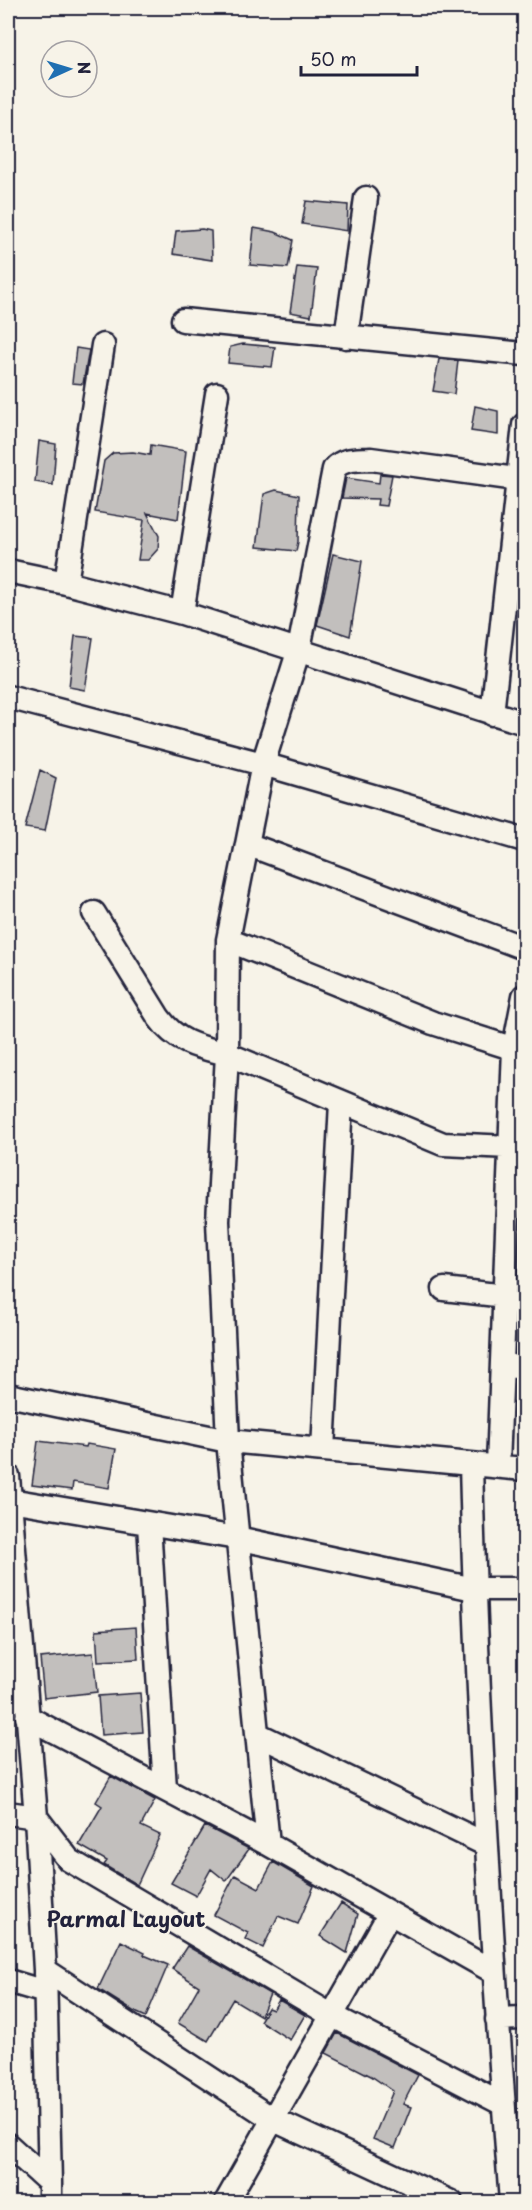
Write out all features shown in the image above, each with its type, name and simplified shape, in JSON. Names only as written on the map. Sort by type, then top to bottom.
[{"type":"street","points":[[346,336],[366,198]]},
{"type":"street","points":[[183,320],[525,354]]},
{"type":"street","points":[[66,584],[103,345]]},
{"type":"street","points":[[182,613],[217,394]]},
{"type":"street","points":[[492,714],[515,587],[525,425]]},
{"type":"street","points":[[268,1844],[228,1441],[218,1221],[227,1054],[228,940],[263,764],[299,649],[331,476],[339,463],[370,459],[521,480]]},
{"type":"street","points":[[8,571],[182,613],[525,723]]},
{"type":"street","points":[[8,697],[263,764],[525,840]]},
{"type":"street","points":[[247,844],[525,948]]},
{"type":"street","points":[[94,913],[167,1029],[191,1046],[227,1054],[443,1144],[510,1146]]},
{"type":"street","points":[[228,940],[433,1023],[519,1050]]},
{"type":"street","points":[[498,1466],[514,1367],[505,1296],[510,1146],[525,996]]},
{"type":"street","points":[[323,1450],[341,1102]]},
{"type":"street","points":[[444,1290],[505,1296]]},
{"type":"street","points":[[8,1395],[228,1441],[525,1469]]},
{"type":"street","points":[[471,1464],[485,1844],[511,2202]]},
{"type":"street","points":[[8,1476],[16,1685],[27,1717],[36,1817],[45,1970],[50,2193]]},
{"type":"street","points":[[9,1500],[237,1538],[474,1589],[525,1589]]},
{"type":"street","points":[[149,1524],[165,1789]]},
{"type":"street","points":[[27,1717],[268,1844],[494,1972]]},
{"type":"street","points":[[256,1734],[485,1844]]},
{"type":"street","points":[[8,1813],[36,1817],[69,1860],[331,2015],[503,2104]]},
{"type":"street","points":[[226,2202],[390,1913]]},
{"type":"street","points":[[45,1970],[274,2120],[451,2202]]},
{"type":"street","points":[[8,1980],[45,1992]]},
{"type":"street","points":[[497,2019],[525,2018]]},
{"type":"street","points":[[8,2145],[50,2193]]},
{"type":"building","points":[[306,201],[348,205],[347,231],[302,224]]},
{"type":"building","points":[[254,228],[275,232],[293,240],[288,268],[250,265]]},
{"type":"building","points":[[202,229],[211,231],[212,260],[173,254],[176,231]]},
{"type":"building","points":[[297,267],[317,269],[311,316],[290,312]]},
{"type":"building","points":[[243,344],[275,347],[272,367],[228,363],[230,347]]},
{"type":"building","points":[[76,348],[89,350],[83,384],[72,383]]},
{"type":"building","points":[[439,359],[458,361],[454,394],[433,391]]},
{"type":"building","points":[[475,406],[498,411],[498,435],[471,431]]},
{"type":"building","points":[[39,441],[56,444],[53,485],[35,482]]},
{"type":"building","points":[[151,445],[186,451],[178,519],[147,513],[159,536],[158,549],[148,560],[138,560],[144,520],[95,512],[104,461],[113,453],[133,452],[150,455]]},
{"type":"building","points":[[380,474],[392,475],[386,506],[377,505],[378,499],[342,498],[346,478],[379,483]]},
{"type":"building","points":[[276,490],[299,495],[296,551],[257,547],[264,494]]},
{"type":"building","points":[[333,554],[362,561],[350,636],[317,625]]},
{"type":"building","points":[[75,636],[93,638],[85,690],[69,687]]},
{"type":"building","points":[[40,770],[56,778],[45,831],[25,828]]},
{"type":"building","points":[[38,1441],[86,1447],[87,1444],[116,1449],[109,1488],[73,1482],[72,1490],[32,1485]]},
{"type":"building","points":[[136,1627],[138,1659],[98,1661],[96,1630]]},
{"type":"building","points":[[93,1653],[97,1692],[44,1698],[40,1658]]},
{"type":"building","points":[[140,1693],[143,1732],[101,1735],[98,1696]]},
{"type":"building","points":[[111,1776],[155,1800],[141,1826],[160,1835],[137,1885],[104,1865],[107,1861],[79,1845],[102,1806],[96,1802]]},
{"type":"building","points":[[205,1826],[249,1849],[226,1881],[211,1869],[196,1896],[171,1883]]},
{"type":"building","points":[[273,1862],[314,1886],[298,1924],[278,1916],[263,1948],[245,1939],[248,1933],[214,1915],[235,1875],[259,1888]]},
{"type":"building","points":[[341,1903],[358,1914],[347,1953],[320,1936]]},
{"type":"building","points":[[121,1941],[145,1953],[144,1955],[168,1965],[146,2017],[98,1989]]},
{"type":"building","points":[[187,1946],[270,1994],[261,2016],[233,1999],[208,2041],[178,2023],[199,1986],[172,1969]]},
{"type":"building","points":[[279,2000],[305,2015],[290,2040],[260,2021],[268,2008],[273,2010]]},
{"type":"building","points":[[337,2033],[418,2075],[403,2104],[411,2107],[395,2148],[373,2139],[393,2091],[371,2076],[326,2053]]},
{"type":"district","name":"Parmal Layout","points":[[126,1920]]}]
